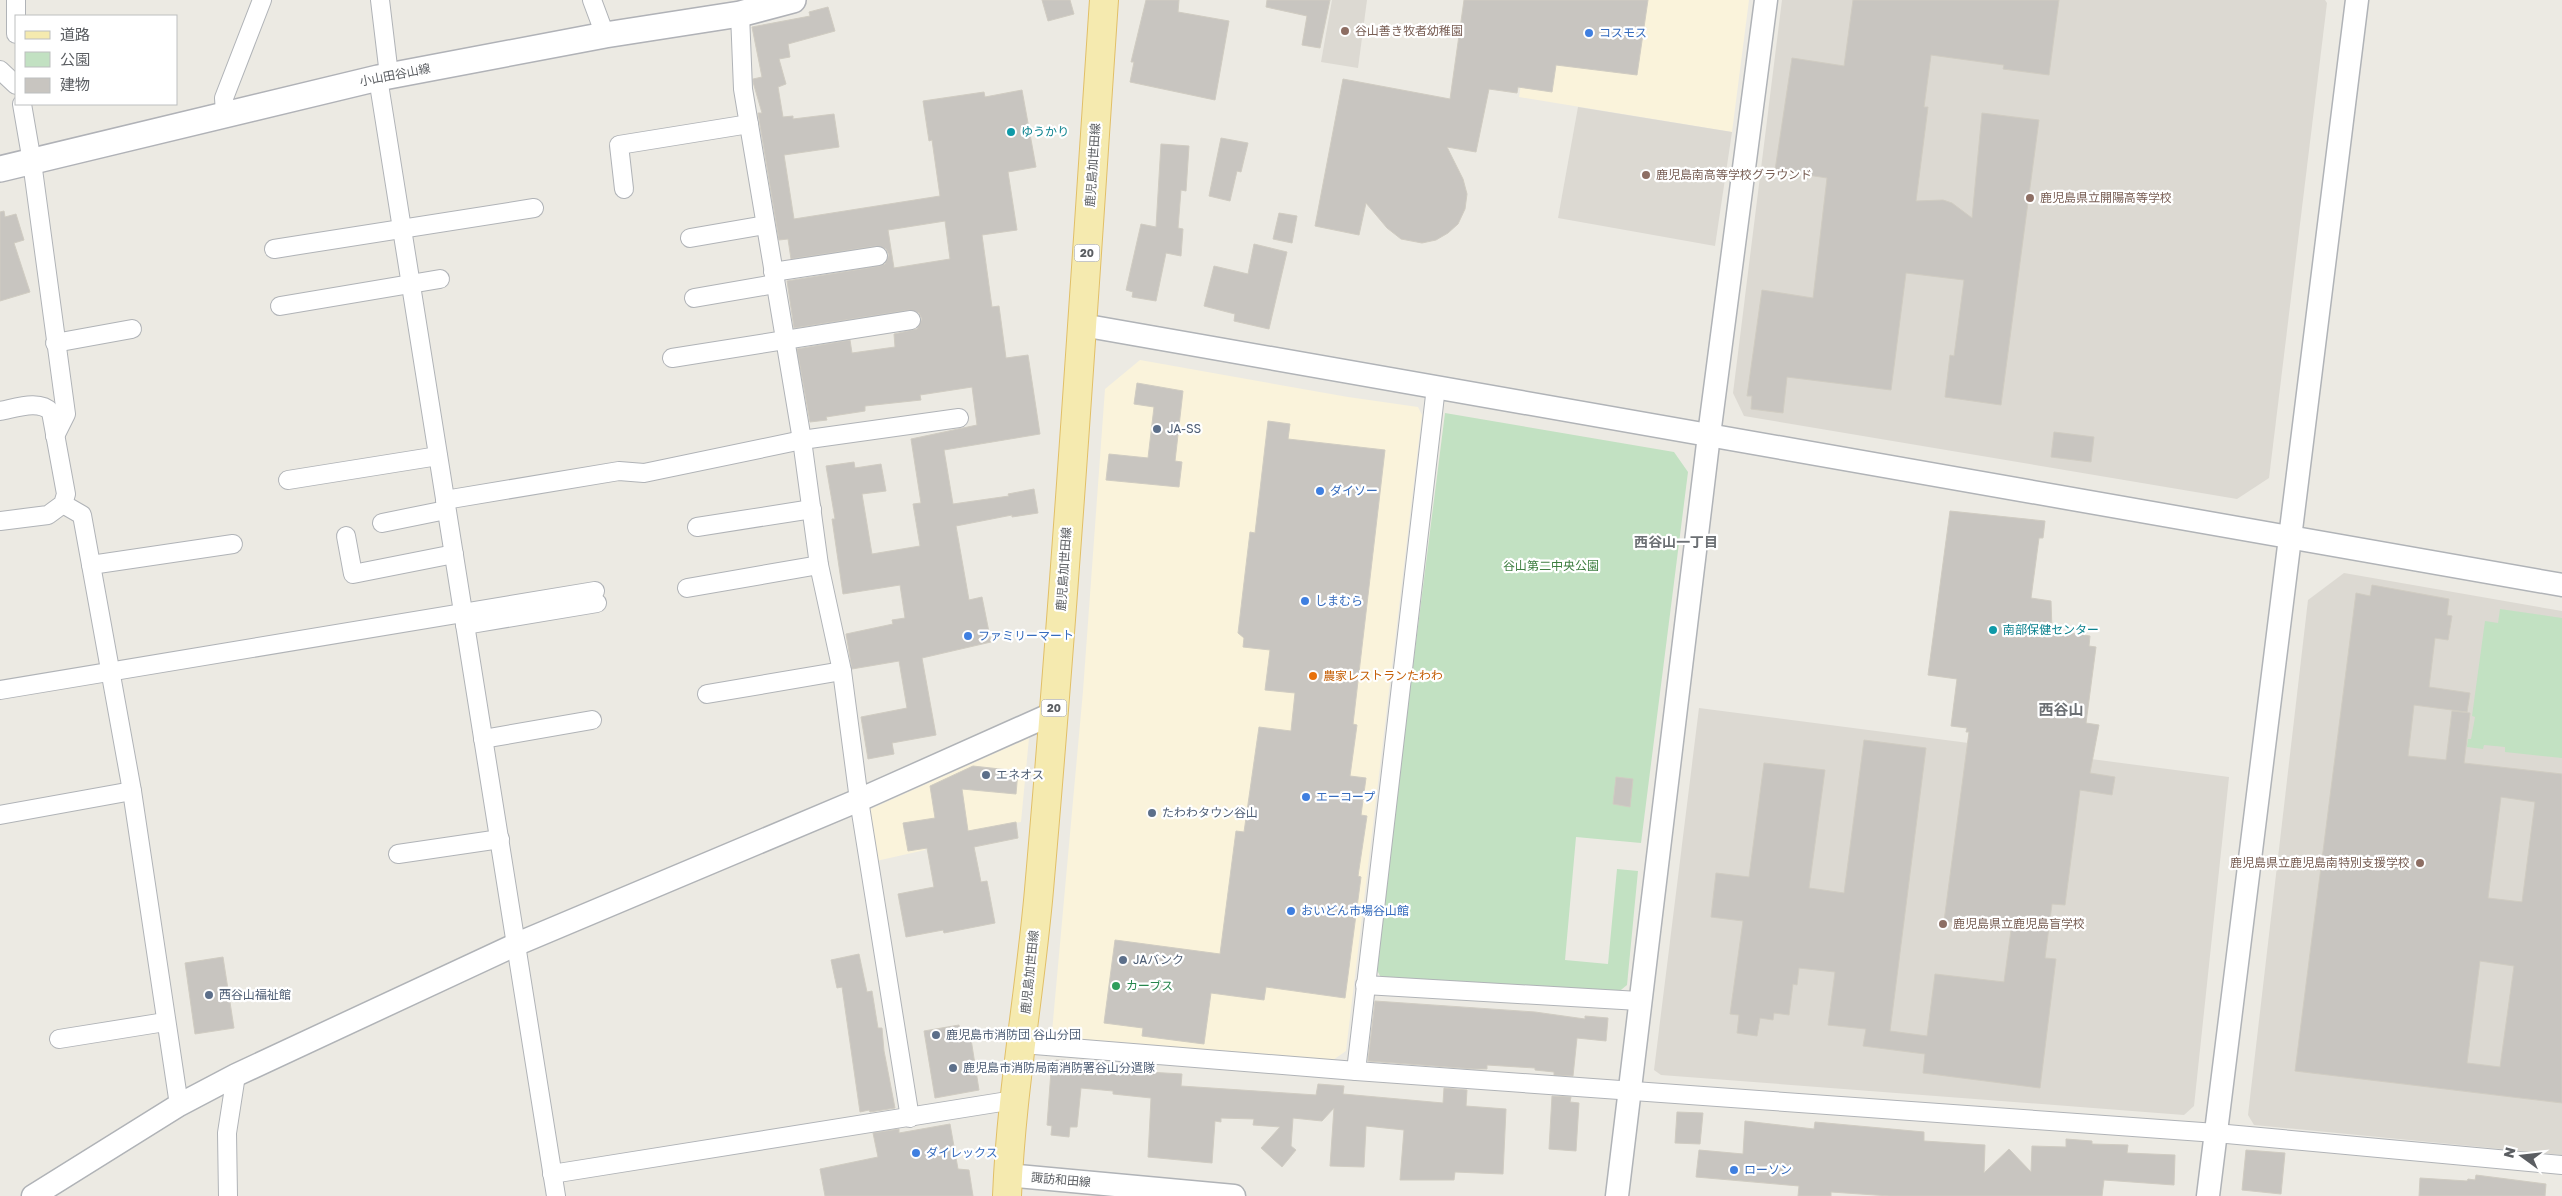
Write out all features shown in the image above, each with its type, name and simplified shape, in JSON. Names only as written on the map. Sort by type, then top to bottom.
[{"type":"main road","name":"小山田谷山線","points":[[0,169],[225,113],[384,77],[605,35],[740,14],[793,0]]},
{"type":"main road","name":"鹿児島加世田線","points":[[1007,1186],[1008,1142],[1022,1044],[1039,890],[1054,713],[1104,0]]},
{"type":"street","points":[[16,0],[16,15]]},
{"type":"street","points":[[225,113],[224,98],[262,0]]},
{"type":"street","points":[[380,0],[384,77],[402,229],[556,1196]]},
{"type":"street","points":[[592,0],[605,35]]},
{"type":"street","points":[[1617,1196],[1639,1001],[1709,435],[1766,0]]},
{"type":"street","points":[[2208,1196],[2356,0]]},
{"type":"street","points":[[740,14],[743,89],[802,440],[819,565],[842,671],[859,800],[910,1118]]},
{"type":"street","points":[[0,70],[15,84]]},
{"type":"street","points":[[22,105],[32,162],[55,344],[66,414],[55,436]]},
{"type":"street","points":[[624,189],[619,145],[749,124]]},
{"type":"street","points":[[274,249],[534,208]]},
{"type":"street","points":[[690,238],[765,225]]},
{"type":"street","points":[[694,298],[774,278],[878,256]]},
{"type":"street","points":[[280,306],[440,279]]},
{"type":"street","points":[[672,358],[911,320]]},
{"type":"street","points":[[1082,325],[2562,585]]},
{"type":"street","points":[[55,344],[132,329]]},
{"type":"street","points":[[1356,1071],[1436,387]]},
{"type":"street","points":[[0,411],[38,404],[51,412],[66,494],[63,504],[48,515],[0,521]]},
{"type":"street","points":[[382,523],[446,505],[619,471],[644,473],[802,440],[959,418]]},
{"type":"street","points":[[288,480],[438,456]]},
{"type":"street","points":[[63,504],[82,515],[132,791],[178,1105]]},
{"type":"street","points":[[698,527],[812,509]]},
{"type":"street","points":[[346,536],[352,574],[454,554]]},
{"type":"street","points":[[91,565],[233,544]]},
{"type":"street","points":[[687,588],[819,565]]},
{"type":"street","points":[[0,690],[110,671],[596,597]]},
{"type":"street","points":[[708,694],[842,671]]},
{"type":"street","points":[[33,1196],[178,1105],[236,1075],[517,944],[859,800],[1054,713]]},
{"type":"street","points":[[483,739],[592,720]]},
{"type":"street","points":[[0,815],[132,791]]},
{"type":"street","points":[[398,854],[500,839]]},
{"type":"street","points":[[1365,985],[1639,1001]]},
{"type":"street","points":[[59,1040],[165,1022]]},
{"type":"street","points":[[1022,1044],[1356,1071],[2216,1134],[2562,1165]]},
{"type":"street","points":[[228,1196],[227,1133],[236,1075]]},
{"type":"street","points":[[552,1174],[1014,1100]]},
{"type":"street","name":"諏訪和田線","points":[[1007,1186],[1234,1196]]},
{"type":"shaded area","name":"谷山善き牧者幼稚園","points":[[1332,0],[1367,0],[1358,68],[1321,62]]},
{"type":"shaded area","points":[[1534,0],[1749,0],[1732,132],[1519,97]]},
{"type":"shaded area","name":"鹿児島県立開陽高等学校","points":[[1782,0],[2325,0],[2327,3],[2269,478],[2237,499],[1744,416],[1733,393]]},
{"type":"shaded area","name":"鹿児島南高等学校グラウンド","points":[[1578,107],[1732,132],[1715,246],[1558,218]]},
{"type":"shaded area","name":"たわわタウン谷山","points":[[1140,360],[1348,397],[1418,407],[1422,415],[1346,1051],[1333,1060],[1058,1040],[1052,1032],[1083,691],[1105,389]]},
{"type":"shaded area","name":"鹿児島県立鹿児島南特別支援学校","points":[[2344,573],[2562,611],[2562,1155],[2254,1125],[2248,1115],[2308,600]]},
{"type":"shaded area","name":"鹿児島県立鹿児島盲学校","points":[[1699,708],[2229,777],[2194,1106],[2184,1115],[1661,1075],[1654,1070]]},
{"type":"shaded area","name":"エネオス","points":[[1029,738],[1021,822],[924,838],[925,850],[872,862],[864,812]]},
{"type":"green space","name":"谷山第二中央公園","points":[[1445,413],[1674,452],[1688,472],[1641,843],[1576,837],[1565,960],[1608,964],[1617,869],[1638,871],[1627,985],[1616,994],[1381,978],[1375,966]]},
{"type":"green space","points":[[2500,609],[2562,618],[2562,758],[2505,752],[2505,747],[2484,745],[2483,749],[2467,747],[2468,739],[2471,739],[2475,717],[2472,716],[2485,621],[2498,623]]},
{"type":"building","points":[[1042,0],[1070,0],[1074,14],[1048,21]]},
{"type":"building","points":[[1146,0],[1179,0],[1178,12],[1229,21],[1215,100],[1130,82],[1134,62],[1131,62]]},
{"type":"building","points":[[1267,0],[1330,0],[1320,48],[1302,45],[1307,16],[1266,7]]},
{"type":"building","points":[[1464,0],[1648,0],[1637,75],[1556,65],[1552,92],[1518,87],[1517,93],[1489,89],[1476,152],[1447,147],[1463,179],[1467,194],[1465,209],[1458,224],[1436,240],[1422,243],[1401,239],[1387,228],[1366,203],[1359,235],[1315,226],[1343,79],[1450,99]]},
{"type":"building","points":[[1853,0],[2059,0],[2049,75],[2003,69],[2004,65],[1931,55],[1924,107],[1928,107],[1916,201],[1943,200],[1952,203],[1972,218],[1982,113],[2039,120],[2001,405],[1945,397],[1950,355],[1954,356],[1964,280],[1906,273],[1891,390],[1787,377],[1783,413],[1751,409],[1752,396],[1747,396],[1762,290],[1813,298],[1827,178],[1775,170],[1792,58],[1844,66]]},
{"type":"building","points":[[828,7],[835,31],[788,44],[790,57],[779,59],[786,84],[778,87],[783,117],[793,116],[793,119],[834,114],[839,147],[784,155],[794,219],[940,196],[932,140],[929,141],[923,101],[984,92],[985,97],[1022,90],[1036,167],[1008,172],[1017,230],[982,235],[992,307],[999,306],[1006,358],[1028,355],[1040,434],[944,450],[953,504],[1009,496],[1008,494],[1034,489],[1038,513],[1012,517],[1012,515],[956,526],[969,600],[982,597],[991,642],[922,658],[936,735],[892,743],[894,754],[868,759],[861,717],[907,708],[899,661],[852,669],[846,634],[893,624],[892,620],[905,618],[900,585],[843,594],[832,519],[835,519],[826,466],[854,462],[855,468],[881,464],[886,491],[862,494],[872,554],[920,546],[913,504],[921,503],[911,439],[977,425],[972,387],[920,395],[921,400],[865,406],[865,411],[826,417],[827,420],[810,422],[797,349],[850,340],[852,353],[895,347],[894,334],[917,329],[922,319],[919,313],[909,310],[794,328],[787,281],[880,266],[885,264],[889,255],[886,249],[876,246],[791,259],[788,239],[779,240],[758,113],[762,113],[753,82],[753,79],[762,77],[752,27],[810,16],[809,12]],"holes":[[[945,221],[950,259],[894,268],[888,230]]]},
{"type":"building","points":[[1221,138],[1248,143],[1241,172],[1237,171],[1230,201],[1209,196]]},
{"type":"building","points":[[1161,144],[1189,146],[1186,191],[1181,190],[1178,228],[1183,229],[1181,256],[1166,253],[1156,301],[1132,297],[1133,292],[1126,290],[1141,224],[1156,227]]},
{"type":"building","points":[[4,211],[5,217],[16,214],[24,240],[14,243],[30,292],[0,301],[0,212]]},
{"type":"building","points":[[1279,213],[1297,216],[1292,243],[1273,239]]},
{"type":"building","points":[[1254,244],[1287,252],[1269,329],[1234,321],[1235,314],[1204,306],[1214,266],[1248,274]]},
{"type":"building","points":[[1137,383],[1183,391],[1175,461],[1182,462],[1179,487],[1106,480],[1109,454],[1148,458],[1154,407],[1134,404]]},
{"type":"building","points":[[1268,421],[1290,424],[1288,439],[1385,450],[1353,724],[1357,725],[1350,776],[1366,778],[1361,815],[1367,816],[1358,876],[1361,877],[1345,998],[1266,987],[1264,1000],[1211,993],[1204,1044],[1142,1036],[1143,1028],[1104,1023],[1115,940],[1220,954],[1236,831],[1244,832],[1259,727],[1291,731],[1295,693],[1265,690],[1270,650],[1243,647],[1244,638],[1238,633],[1250,532],[1255,533]]},
{"type":"building","points":[[2054,432],[2094,437],[2091,462],[2051,457]]},
{"type":"building","points":[[1950,511],[2045,521],[2043,538],[2039,538],[2031,598],[2051,601],[2052,630],[2090,636],[2089,646],[2096,647],[2086,723],[2099,725],[2090,773],[2115,777],[2112,795],[2080,790],[2065,905],[2052,904],[2045,958],[2056,959],[2040,1088],[1923,1073],[1925,1054],[1863,1046],[1866,1029],[1828,1025],[1835,972],[1799,968],[1797,985],[1793,984],[1789,1015],[1774,1013],[1773,1020],[1760,1018],[1757,1036],[1737,1033],[1739,1015],[1730,1014],[1743,921],[1711,917],[1716,873],[1749,877],[1764,763],[1825,770],[1809,888],[1844,893],[1864,740],[1926,748],[1890,1031],[1927,1036],[1935,974],[2004,982],[2011,930],[1944,921],[1969,732],[1966,732],[1967,728],[1951,726],[1957,679],[1928,675]]},
{"type":"building","points":[[2372,585],[2449,599],[2447,615],[2452,616],[2448,640],[2435,638],[2429,687],[2470,693],[2467,712],[2414,705],[2408,756],[2446,760],[2452,711],[2470,713],[2464,763],[2562,774],[2562,1103],[2295,1071],[2356,593],[2370,596]],"holes":[[[2501,797],[2535,802],[2522,902],[2488,898]],[[2480,961],[2514,966],[2500,1067],[2467,1063]]]},
{"type":"building","points":[[973,766],[1018,771],[1016,794],[962,789],[968,831],[1016,822],[1018,838],[974,847],[981,882],[987,881],[995,923],[944,933],[943,930],[906,937],[898,894],[934,887],[927,848],[908,851],[903,823],[935,818],[930,786]]},
{"type":"building","points":[[1616,777],[1633,779],[1630,807],[1613,804]]},
{"type":"building","points":[[859,954],[867,992],[872,991],[878,1028],[882,1028],[884,1051],[895,1108],[870,1112],[869,1110],[860,1112],[842,987],[837,988],[831,960]]},
{"type":"building","name":"西谷山福祉館","points":[[223,957],[234,1028],[195,1034],[185,963]]},
{"type":"building","points":[[1375,1001],[1535,1012],[1585,1019],[1585,1016],[1608,1018],[1606,1041],[1577,1038],[1573,1076],[1554,1075],[1554,1072],[1535,1070],[1535,1068],[1487,1065],[1487,1069],[1474,1069],[1368,1061]]},
{"type":"building","name":"鹿児島市消防局南消防署谷山分遣隊","points":[[959,1025],[961,1040],[971,1039],[979,1090],[935,1098],[924,1031]]},
{"type":"building","points":[[1056,1060],[1081,1061],[1080,1068],[1182,1074],[1181,1086],[1316,1095],[1318,1084],[1344,1086],[1343,1094],[1443,1103],[1444,1088],[1467,1090],[1466,1106],[1506,1109],[1503,1174],[1455,1172],[1454,1180],[1400,1180],[1404,1130],[1366,1126],[1364,1167],[1330,1166],[1334,1108],[1322,1121],[1293,1118],[1291,1146],[1296,1150],[1282,1167],[1261,1148],[1280,1127],[1253,1125],[1254,1119],[1221,1118],[1221,1122],[1215,1121],[1212,1163],[1148,1157],[1151,1098],[1113,1094],[1113,1091],[1081,1088],[1077,1127],[1070,1127],[1069,1137],[1051,1135],[1052,1126],[1047,1125],[1051,1071],[1056,1071]]},
{"type":"building","points":[[1552,1096],[1571,1097],[1570,1102],[1579,1103],[1576,1151],[1549,1149]]},
{"type":"building","points":[[1677,1112],[1703,1113],[1700,1144],[1675,1143]]},
{"type":"building","points":[[1745,1121],[1814,1129],[1815,1122],[1924,1132],[1924,1141],[1985,1145],[1984,1173],[2009,1149],[2031,1172],[2032,1146],[2066,1147],[2066,1139],[2092,1141],[2092,1144],[2128,1145],[2127,1153],[2175,1155],[2174,1185],[2104,1180],[2102,1196],[1890,1196],[1831,1192],[1831,1196],[1798,1196],[1799,1186],[1696,1177],[1699,1150],[1743,1154]]},
{"type":"building","name":"ダイレックス","points":[[950,1124],[958,1169],[969,1170],[973,1196],[825,1196],[820,1169],[878,1157],[873,1133],[899,1129],[899,1133]]},
{"type":"building","points":[[2246,1150],[2285,1153],[2281,1194],[2242,1190]]},
{"type":"building","points":[[2476,1175],[2546,1184],[2545,1196],[2419,1196],[2420,1178],[2467,1181],[2468,1179],[2475,1180]]},
{"type":"place","name":"谷山善き牧者幼稚園","points":[[1345,31]]},
{"type":"place","name":"コスモス","points":[[1589,33]]},
{"type":"place","name":"ゆうかり","points":[[1011,132]]},
{"type":"place","name":"鹿児島南高等学校グラウンド","points":[[1646,175]]},
{"type":"place","name":"鹿児島県立開陽高等学校","points":[[2030,198]]},
{"type":"place","name":"JA-SS","points":[[1157,429]]},
{"type":"place","name":"ダイソー","points":[[1320,491]]},
{"type":"place","name":"しまむら","points":[[1305,601]]},
{"type":"place","name":"南部保健センター","points":[[1993,630]]},
{"type":"place","name":"ファミリーマート","points":[[968,636]]},
{"type":"place","name":"農家レストランたわわ","points":[[1313,676]]},
{"type":"place","name":"エネオス","points":[[986,775]]},
{"type":"place","name":"エーコープ","points":[[1306,797]]},
{"type":"place","name":"たわわタウン谷山","points":[[1152,813]]},
{"type":"place","name":"鹿児島県立鹿児島南特別支援学校","points":[[2420,863]]},
{"type":"place","name":"おいどん市場谷山館","points":[[1291,911]]},
{"type":"place","name":"鹿児島県立鹿児島盲学校","points":[[1943,924]]},
{"type":"place","name":"JAバンク","points":[[1123,960]]},
{"type":"place","name":"カーブス","points":[[1116,986]]},
{"type":"place","name":"西谷山福祉館","points":[[209,995]]},
{"type":"place","name":"鹿児島市消防団 谷山分団","points":[[936,1035]]},
{"type":"place","name":"鹿児島市消防局南消防署谷山分遣隊","points":[[953,1068]]},
{"type":"place","name":"ダイレックス","points":[[916,1153]]},
{"type":"place","name":"ローソン","points":[[1734,1170]]},
{"type":"district","name":"西谷山一丁目","points":[[1676,542]]},
{"type":"district","name":"西谷山","points":[[2061,710]]}]
